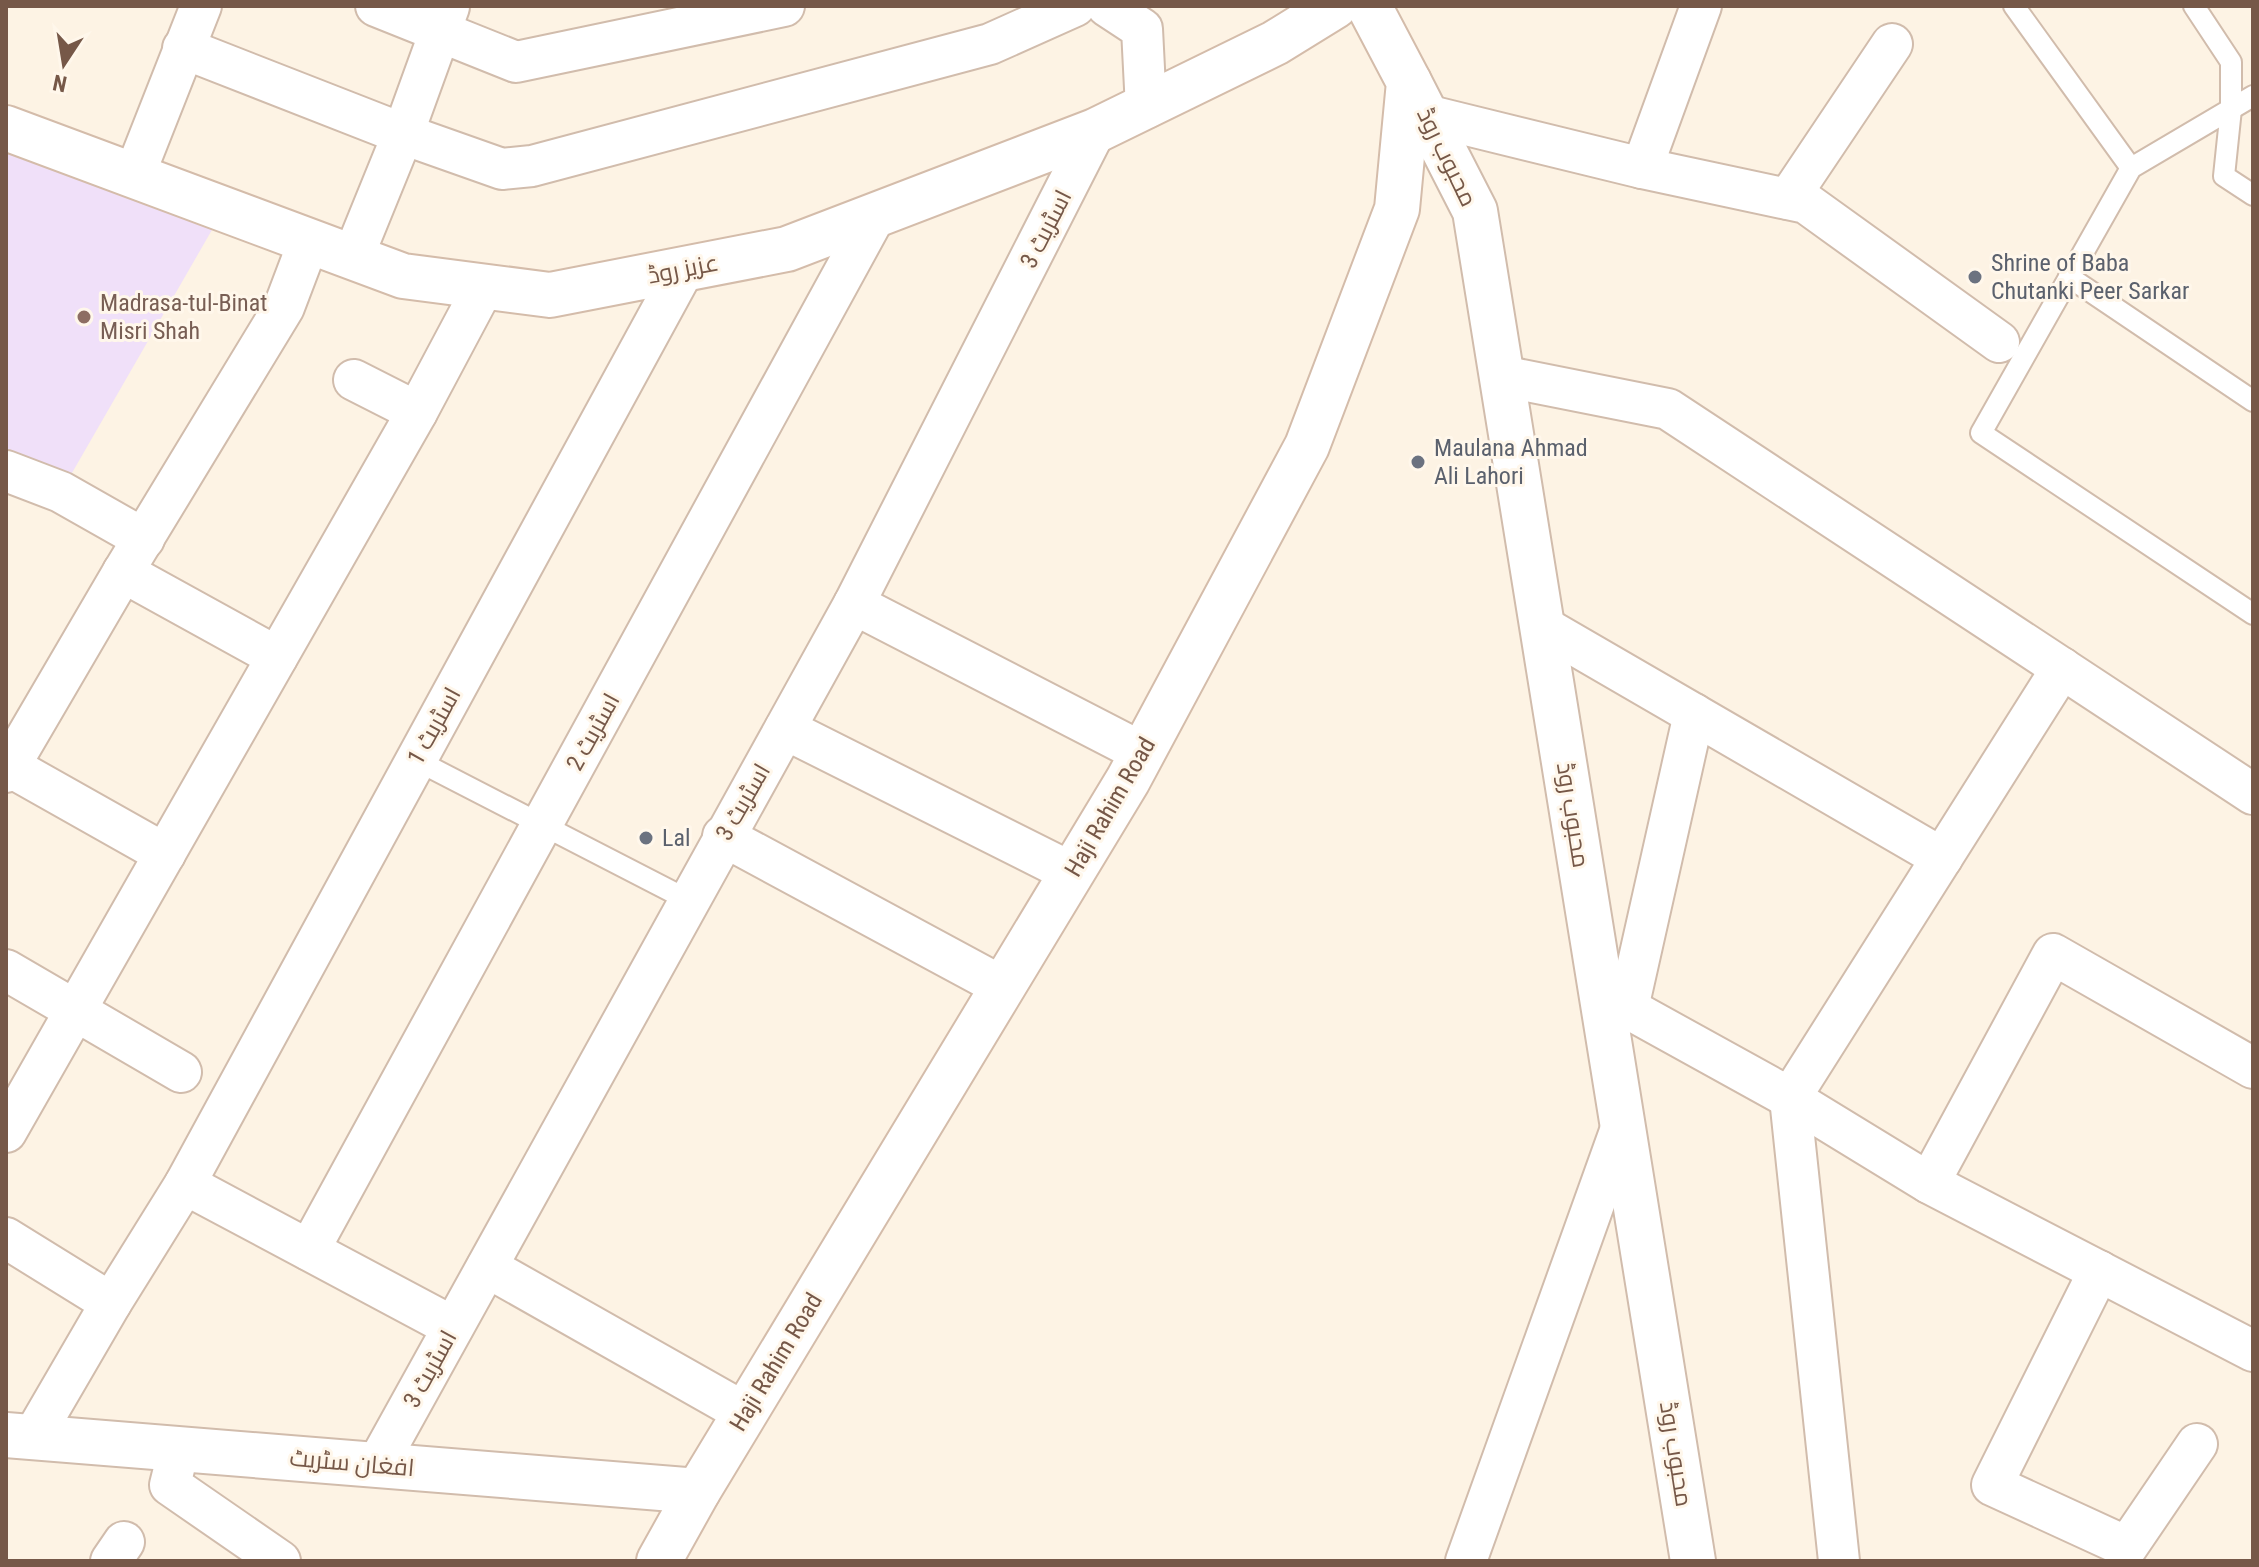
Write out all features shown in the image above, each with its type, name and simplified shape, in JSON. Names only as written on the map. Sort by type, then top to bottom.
[{"type":"main road","name":"عزیز روڈ","points":[[6,128],[403,276],[550,295],[787,249],[1095,131],[1275,43],[1335,6]]},
{"type":"main road","points":[[1369,6],[1418,99]]},
{"type":"main road","name":"محبوب روڈ","points":[[1418,99],[1475,211],[1542,626],[1615,1001],[1623,1123],[1693,1561]]},
{"type":"main road","name":"Haji Rahim Road","points":[[659,1561],[698,1491],[1143,753],[1307,446],[1397,209],[1418,99]]},
{"type":"main road","name":"افغان سٹریٹ","points":[[20,1436],[698,1491]]},
{"type":"street","points":[[134,176],[201,6]]},
{"type":"street","points":[[376,6],[445,18],[516,62],[784,6]]},
{"type":"street","points":[[183,48],[502,169],[532,166],[990,44],[1075,6]]},
{"type":"street","points":[[1107,6],[1142,29],[1146,108]]},
{"type":"street","points":[[1642,168],[1701,6]]},
{"type":"street","points":[[353,257],[403,134],[445,18]]},
{"type":"street","points":[[1788,199],[1892,44]]},
{"type":"street","points":[[1418,99],[1642,168],[1806,203],[1999,342]]},
{"type":"street","name":"اسٹریٹ 3","points":[[377,1465],[854,604],[1095,131]]},
{"type":"street","name":"اسٹریٹ 2","points":[[309,1250],[876,214]]},
{"type":"street","points":[[165,854],[8,769],[284,307],[309,241]]},
{"type":"street","name":"اسٹریٹ 1","points":[[20,1436],[111,1303],[185,1184],[684,269]]},
{"type":"street","points":[[6,1132],[417,412],[484,286]]},
{"type":"street","points":[[1502,376],[1668,409],[2253,794]]},
{"type":"street","points":[[354,380],[417,412]]},
{"type":"street","points":[[6,471],[61,492],[144,539]]},
{"type":"street","points":[[123,572],[277,657]]},
{"type":"street","points":[[854,604],[1143,753]]},
{"type":"street","points":[[1542,626],[1942,858]]},
{"type":"street","points":[[1839,1561],[1790,1098],[2062,668]]},
{"type":"street","points":[[1694,714],[1615,1001],[1790,1098],[1929,1183],[2253,1351]]},
{"type":"street","points":[[785,729],[1072,873]]},
{"type":"street","points":[[723,836],[1003,987]]},
{"type":"street","points":[[1929,1183],[2053,954],[2253,1068]]},
{"type":"street","points":[[6,970],[181,1072]]},
{"type":"street","points":[[1466,1561],[1623,1123]]},
{"type":"street","points":[[185,1184],[453,1327]]},
{"type":"street","points":[[6,1238],[111,1303]]},
{"type":"street","points":[[487,1267],[745,1413]]},
{"type":"street","points":[[2099,1271],[1992,1485],[2127,1547],[2197,1444]]},
{"type":"street","points":[[179,1449],[170,1485],[280,1561]]},
{"type":"lane","points":[[2014,6],[2131,168]]},
{"type":"lane","points":[[2194,6],[2231,62],[2231,109],[2224,176],[2253,195]]},
{"type":"lane","points":[[2253,96],[2131,168],[1981,433],[2253,614]]},
{"type":"lane","points":[[2069,277],[2253,401]]},
{"type":"lane","points":[[416,760],[688,900]]},
{"type":"shaded area","name":"Madrasa-tul-Binat Misri Shah","points":[[6,128],[224,209],[61,492],[6,471]]},
{"type":"place","name":"Shrine of Baba Chutanki Peer Sarkar","points":[[1975,277]]},
{"type":"place","name":"Madrasa-tul-Binat Misri Shah","points":[[84,317]]},
{"type":"place","name":"Maulana Ahmad Ali Lahori","points":[[1418,462]]},
{"type":"place","name":"Lal","points":[[646,838]]}]
